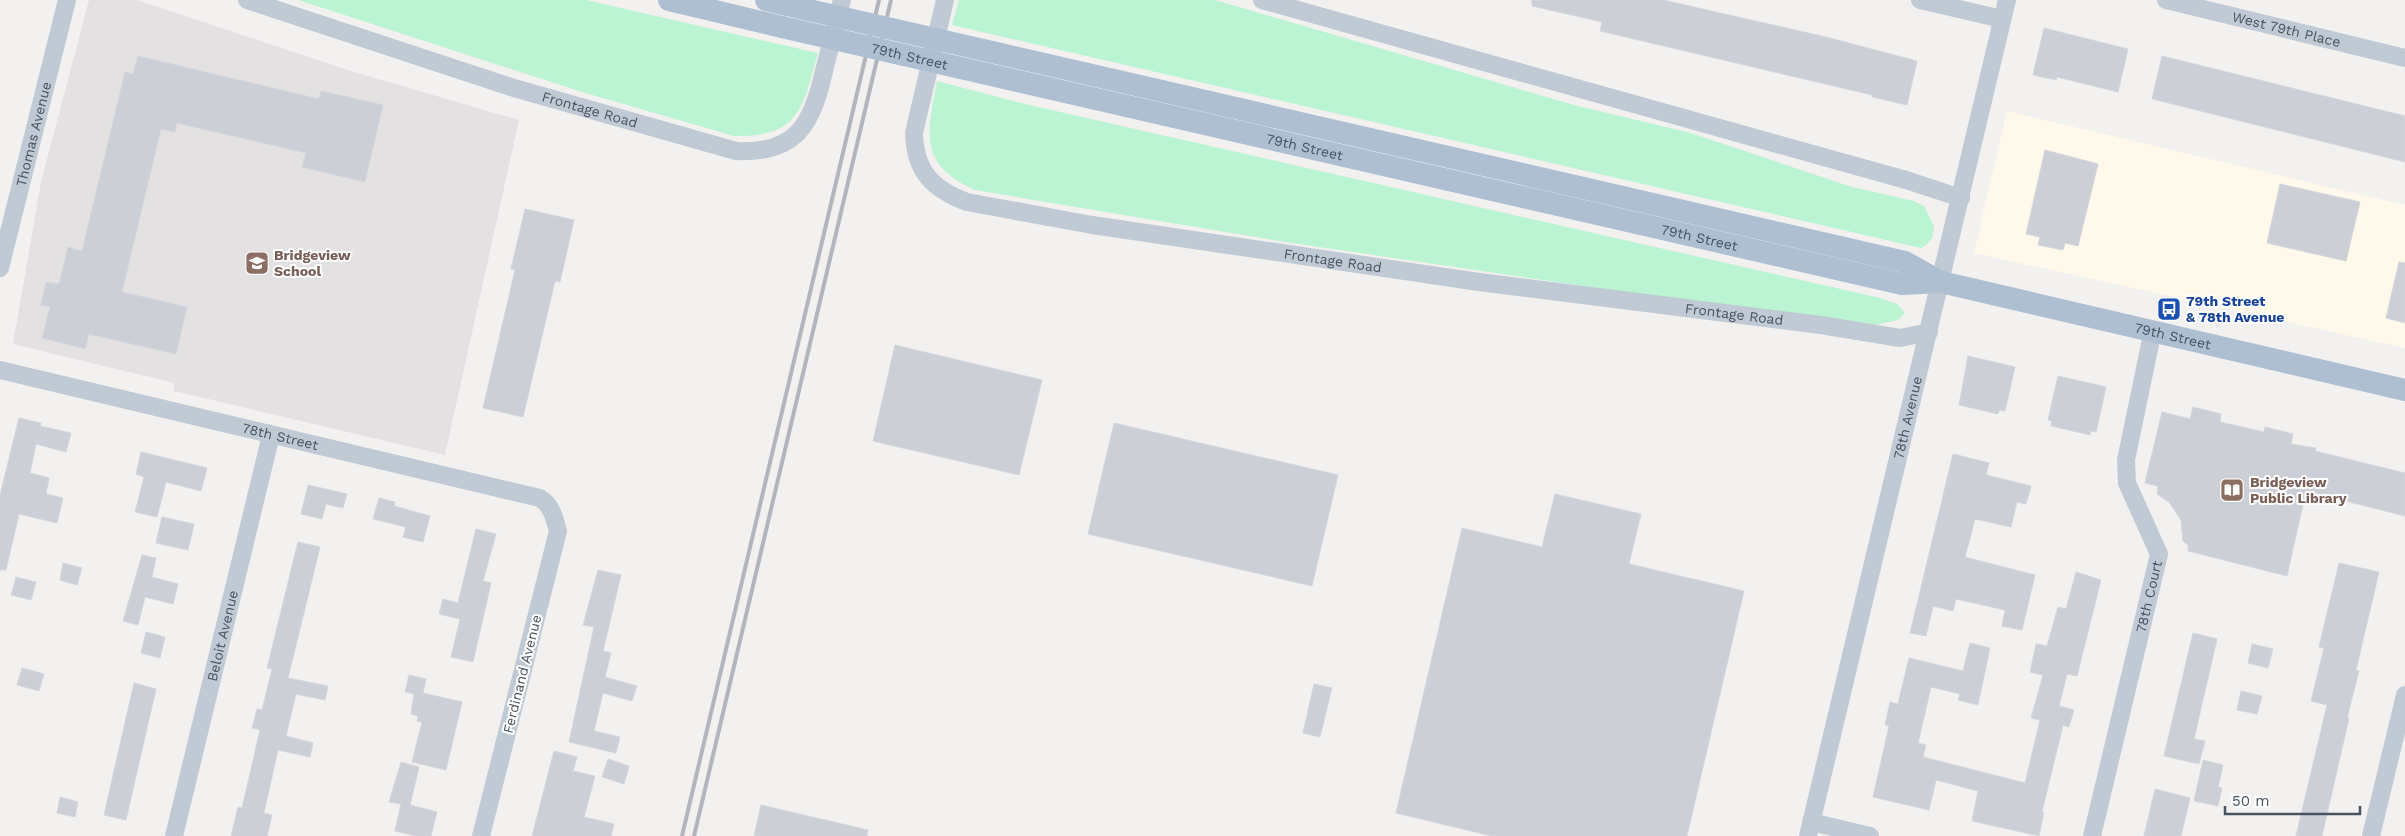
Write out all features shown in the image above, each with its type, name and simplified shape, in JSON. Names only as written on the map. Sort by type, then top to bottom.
[{"type":"main road","name":"79th Street","points":[[669,0],[1902,284],[1941,282],[2405,390]]},
{"type":"main road","name":"79th Street","points":[[777,2],[1905,262],[1941,282]]},
{"type":"street","name":"Thomas Avenue","points":[[0,268],[67,0]]},
{"type":"street","name":"Frontage Road","points":[[247,0],[514,88],[736,151],[750,152],[768,150],[784,144],[798,134],[809,120],[820,90],[842,0]]},
{"type":"street","name":"Frontage Road","points":[[945,0],[914,133],[914,146],[920,166],[937,187],[951,196],[967,202],[1092,225],[1479,282],[1821,325],[1900,338],[1929,332]]},
{"type":"street","points":[[1262,0],[1906,180],[1961,198]]},
{"type":"street","points":[[1920,0],[2002,20]]},
{"type":"street","name":"78th Avenue","points":[[1810,829],[2007,0]]},
{"type":"street","name":"West 79th Place","points":[[2166,0],[2405,58]]},
{"type":"street","name":"78th Court","points":[[2092,836],[2159,554],[2127,484],[2126,460],[2153,330]]},
{"type":"street","name":"78th Street","points":[[0,370],[540,498],[548,503],[553,512]]},
{"type":"street","name":"Beloit Avenue","points":[[174,836],[270,435]]},
{"type":"street","name":"Ferdinand Avenue","points":[[481,836],[558,531],[553,512]]},
{"type":"street","points":[[2371,836],[2405,696]]},
{"type":"street","points":[[1810,829],[1870,836]]},
{"type":"shaded area","name":"Bridgeview School","points":[[89,0],[137,0],[351,71],[519,120],[445,455],[174,391],[174,383],[13,344],[41,182]]},
{"type":"shaded area","points":[[2007,111],[2405,205],[2405,348],[1974,253]]},
{"type":"green space","points":[[298,0],[586,0],[818,53],[802,104],[786,125],[773,131],[756,135],[734,136],[582,92]]},
{"type":"green space","points":[[959,0],[1215,0],[1574,105],[1691,133],[1852,187],[1914,201],[1924,206],[1934,226],[1933,236],[1927,245],[1921,248],[952,25]]},
{"type":"green space","points":[[937,81],[1025,104],[1880,298],[1897,304],[1905,313],[1898,320],[1875,325],[1746,310],[1285,242],[975,190],[957,180],[935,158],[931,146],[930,132]]},
{"type":"building","points":[[1532,0],[1663,0],[1826,37],[1917,61],[1907,105],[1872,97],[1872,95],[1600,31],[1602,22],[1532,6]]},
{"type":"building","points":[[2044,28],[2128,49],[2118,92],[2057,77],[2056,80],[2033,75]]},
{"type":"building","points":[[138,56],[319,99],[321,91],[383,105],[365,182],[302,167],[306,153],[177,123],[175,132],[161,129],[122,292],[187,307],[176,354],[89,334],[85,349],[42,338],[50,307],[41,305],[46,282],[59,284],[68,247],[82,251],[125,72],[133,74]]},
{"type":"building","points":[[2162,56],[2405,116],[2405,162],[2152,99]]},
{"type":"building","points":[[2045,150],[2098,164],[2078,246],[2065,243],[2063,250],[2038,245],[2040,237],[2026,234]]},
{"type":"building","points":[[2280,184],[2360,202],[2346,261],[2267,243]]},
{"type":"building","points":[[525,209],[574,220],[560,282],[555,281],[523,417],[483,408],[515,270],[511,269]]},
{"type":"building","points":[[2399,262],[2405,263],[2405,323],[2386,318]]},
{"type":"building","points":[[895,345],[1042,380],[1019,475],[873,441]]},
{"type":"building","points":[[1968,356],[2015,367],[2005,411],[1999,410],[1998,414],[1959,405]]},
{"type":"building","points":[[2058,376],[2106,387],[2096,432],[2091,431],[2090,435],[2051,426],[2052,421],[2048,420]]},
{"type":"building","name":"Bridgeview Public Library","points":[[2193,407],[2221,414],[2220,422],[2264,432],[2265,427],[2293,434],[2291,444],[2316,448],[2315,451],[2405,473],[2405,516],[2306,491],[2287,576],[2188,551],[2188,545],[2183,541],[2181,520],[2169,502],[2157,494],[2158,486],[2145,483],[2162,412],[2190,419]]},
{"type":"building","points":[[19,418],[41,423],[40,426],[71,433],[66,452],[36,444],[30,473],[49,478],[46,494],[63,498],[57,523],[19,514],[6,570],[0,570],[0,495]]},
{"type":"building","points":[[1114,423],[1338,475],[1312,586],[1088,534]]},
{"type":"building","points":[[141,452],[207,468],[201,491],[166,482],[157,517],[135,512],[144,477],[136,474]]},
{"type":"building","points":[[1953,454],[1989,463],[1986,475],[2031,486],[2026,504],[2017,502],[2011,527],[1975,519],[1965,557],[2035,575],[2022,630],[2002,626],[2005,610],[1956,599],[1953,611],[1933,606],[1926,636],[1910,633]]},
{"type":"building","points":[[308,485],[347,494],[343,508],[326,504],[322,519],[301,514]]},
{"type":"building","points":[[1555,494],[1641,514],[1629,564],[1744,591],[1687,836],[1492,836],[1396,813],[1462,528],[1542,547]]},
{"type":"building","points":[[379,498],[395,502],[394,506],[430,516],[423,542],[403,537],[406,527],[373,519]]},
{"type":"building","points":[[162,517],[194,524],[188,550],[156,543]]},
{"type":"building","points":[[476,529],[496,534],[483,581],[491,583],[473,662],[451,657],[460,619],[439,614],[443,599],[458,603]]},
{"type":"building","points":[[298,542],[320,547],[288,678],[328,686],[325,700],[296,694],[286,736],[313,743],[310,757],[278,750],[264,813],[272,815],[267,836],[231,836],[238,807],[242,808],[260,730],[252,728],[257,709],[262,710],[272,669],[267,668]]},
{"type":"building","points":[[142,555],[156,558],[152,577],[178,584],[173,604],[145,597],[138,625],[123,621]]},
{"type":"building","points":[[63,563],[82,568],[77,585],[60,580]]},
{"type":"building","points":[[2339,563],[2379,572],[2356,670],[2359,671],[2322,836],[2296,836],[2327,705],[2311,701],[2324,648],[2319,647]]},
{"type":"building","points":[[598,570],[621,575],[603,651],[611,653],[605,677],[637,686],[632,701],[603,693],[594,731],[620,737],[616,753],[569,742],[594,627],[583,625]]},
{"type":"building","points":[[2076,572],[2101,580],[2077,676],[2067,674],[2059,706],[2074,710],[2069,727],[2063,725],[2042,812],[2044,813],[2039,836],[1972,821],[1978,791],[1936,780],[1929,810],[1873,797],[1889,726],[1885,725],[1890,702],[1898,704],[1909,658],[1963,671],[1970,643],[1990,648],[1978,705],[1958,700],[1960,694],[1931,687],[1918,743],[1926,745],[1923,757],[2025,783],[2040,720],[2031,718],[2043,675],[2030,672],[2036,644],[2047,646],[2058,607],[2066,609]]},
{"type":"building","points":[[16,577],[36,582],[31,600],[11,595]]},
{"type":"building","points":[[146,632],[165,637],[160,658],[141,653]]},
{"type":"building","points":[[2193,633],[2217,639],[2194,739],[2205,741],[2199,764],[2164,756]]},
{"type":"building","points":[[2252,644],[2273,649],[2268,668],[2248,663]]},
{"type":"building","points":[[22,668],[44,674],[39,691],[17,685]]},
{"type":"building","points":[[409,675],[426,679],[423,693],[462,702],[446,770],[412,762],[422,722],[417,721],[418,716],[411,714],[414,694],[405,692]]},
{"type":"building","points":[[134,683],[156,689],[126,820],[104,815]]},
{"type":"building","points":[[1314,684],[1332,688],[1320,737],[1303,733]]},
{"type":"building","points":[[2241,691],[2262,696],[2257,714],[2237,710]]},
{"type":"building","points":[[554,751],[577,757],[573,771],[595,776],[584,817],[614,824],[611,836],[532,836]]},
{"type":"building","points":[[608,759],[629,766],[624,784],[602,777]]},
{"type":"building","points":[[2203,760],[2223,765],[2218,787],[2222,788],[2218,806],[2194,801]]},
{"type":"building","points":[[401,762],[419,767],[410,805],[437,812],[431,836],[416,836],[395,831],[401,804],[389,802]]},
{"type":"building","points":[[2155,789],[2190,798],[2181,836],[2144,836]]},
{"type":"building","points":[[60,797],[78,802],[75,817],[57,813]]},
{"type":"building","points":[[761,805],[868,830],[867,836],[754,836]]},
{"type":"railway","points":[[682,836],[879,0]]},
{"type":"railway","points":[[694,836],[891,0]]},
{"type":"place","name":"Bridgeview School","points":[[257,263]]},
{"type":"place","name":"79th Street & 78th Avenue","points":[[2169,309]]},
{"type":"place","name":"Bridgeview Public Library","points":[[2232,490]]}]
